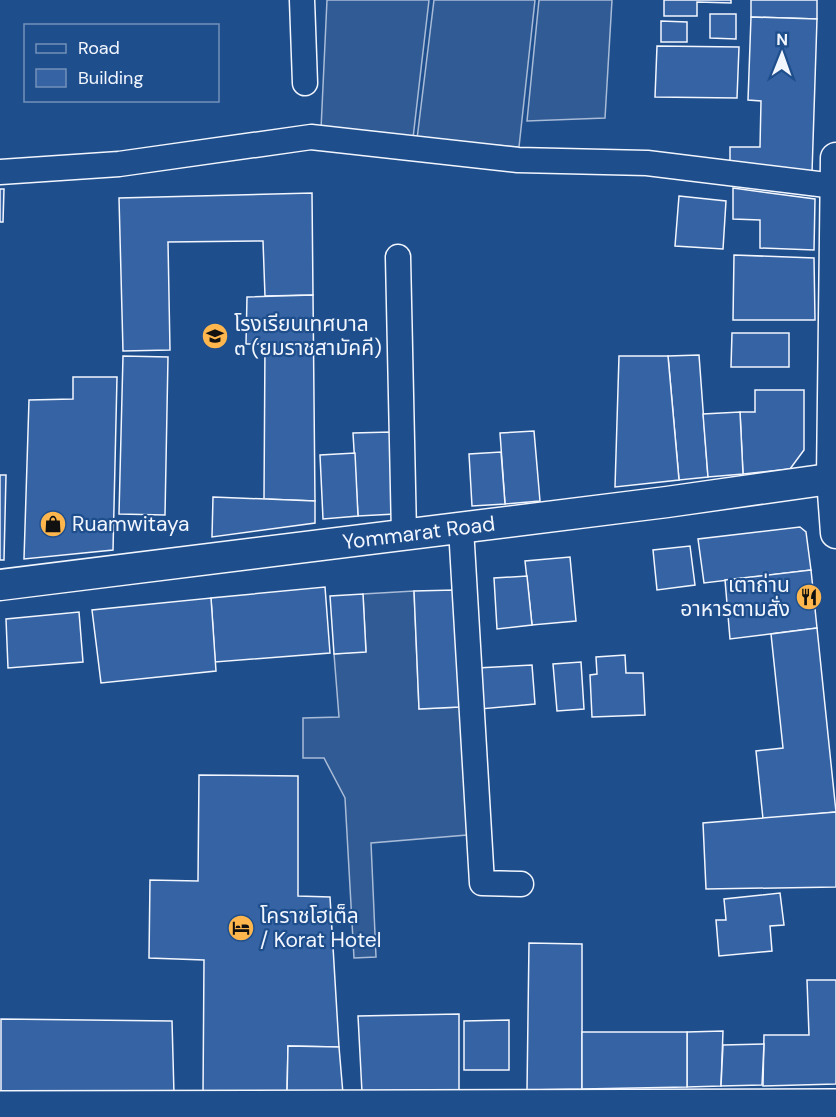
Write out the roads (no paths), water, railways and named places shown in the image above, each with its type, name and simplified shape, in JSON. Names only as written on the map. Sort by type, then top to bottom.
[{"type":"main road","points":[[0,1108],[209,1113],[463,1113],[836,1106]]},
{"type":"street","points":[[302,0],[305,82]]},
{"type":"street","points":[[0,172],[119,164],[311,137],[518,160],[647,163],[835,186]]},
{"type":"street","points":[[836,158],[834,478],[836,533]]},
{"type":"street","points":[[398,256],[404,534]]},
{"type":"street","name":"Yommarat Road","points":[[0,585],[461,528],[834,478]]},
{"type":"street","points":[[461,528],[482,883],[521,884]]},
{"type":"place","name":"โรงเรียนเทศบาล ๓ (ยมราชสามัคคี)","points":[[215,336]]},
{"type":"place","name":"Ruamwitaya","points":[[53,524]]},
{"type":"place","name":"เตาถ่าน อาหารตามสั่ง","points":[[809,597]]},
{"type":"place","name":"โคราชโฮเต็ล / Korat Hotel","points":[[241,928]]}]
